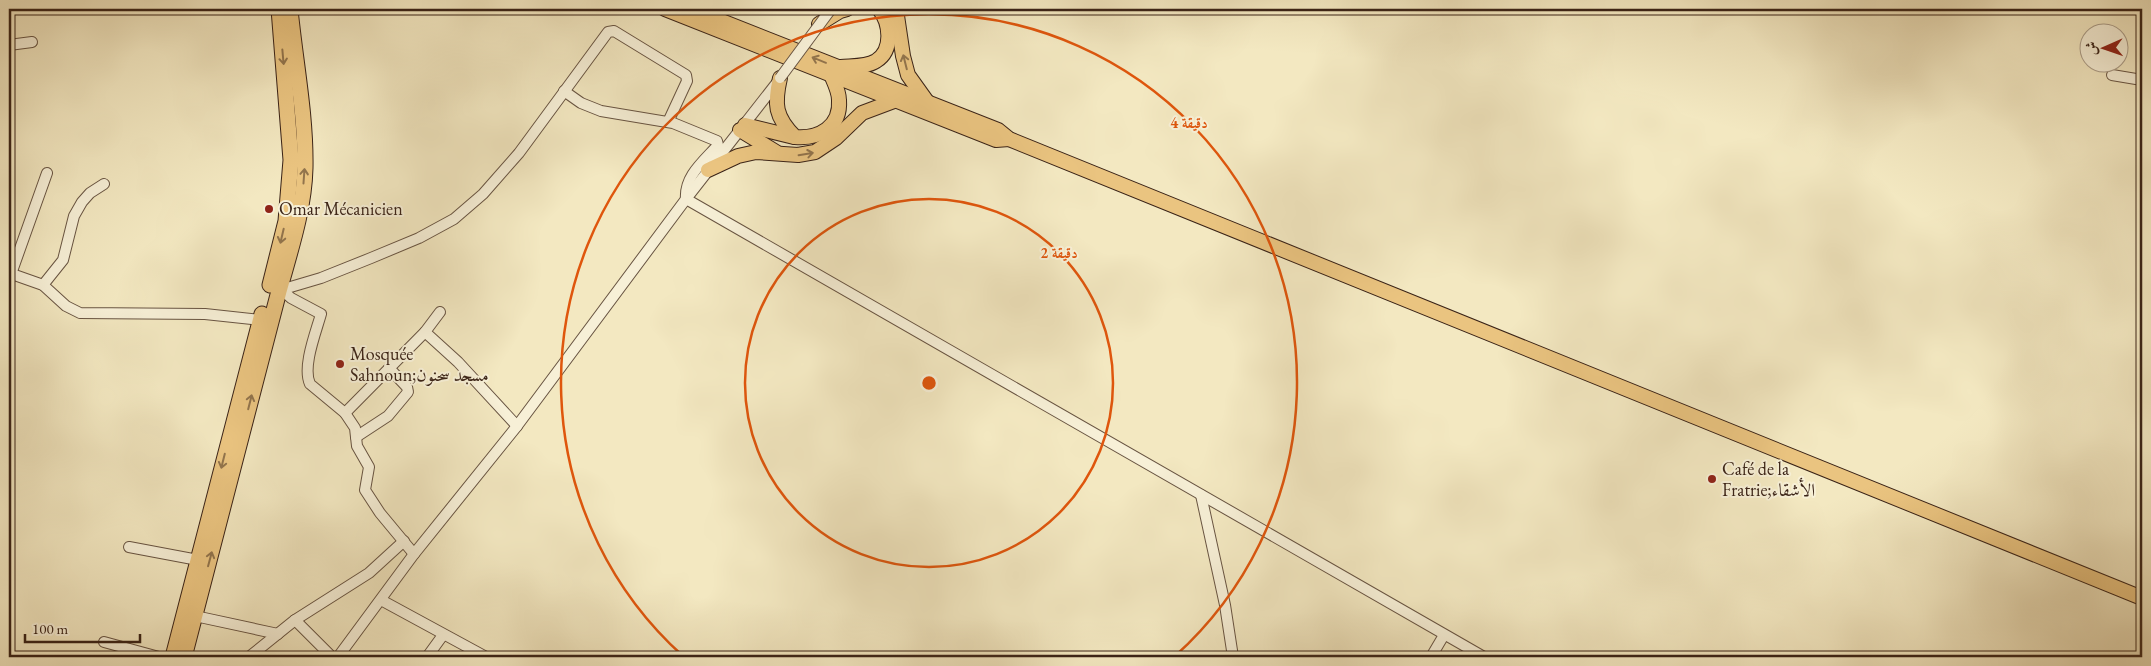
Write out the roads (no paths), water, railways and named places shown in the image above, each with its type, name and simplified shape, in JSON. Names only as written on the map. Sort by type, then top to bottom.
[{"type":"highway","points":[[184,657],[237,431],[260,320],[276,291],[286,221],[291,160],[279,9]]},
{"type":"highway","points":[[173,657],[198,560],[237,431],[276,291],[295,233],[303,192],[305,167],[290,9]]},
{"type":"highway","points":[[294,48],[300,9]]},
{"type":"main road","points":[[665,9],[998,130],[1009,139],[2142,598]]},
{"type":"main road","points":[[691,9],[835,72],[894,101],[996,140],[1009,139]]},
{"type":"main road","points":[[819,24],[840,10],[847,9]]},
{"type":"main road","points":[[835,72],[876,61],[884,54],[889,40],[887,23],[879,9]]},
{"type":"main road","points":[[896,9],[903,56],[908,75],[928,104]]},
{"type":"main road","points":[[742,127],[806,138],[821,134],[831,126],[838,113],[839,98],[835,72]]},
{"type":"main road","points":[[780,78],[776,96],[778,111],[784,126],[795,137]]},
{"type":"main road","points":[[708,170],[738,156],[756,152],[798,155],[815,152],[836,138],[862,113],[894,101]]},
{"type":"main road","points":[[742,127],[776,153]]},
{"type":"street","points":[[338,657],[414,554],[517,426],[686,199],[831,9]]},
{"type":"street","points":[[276,291],[321,278],[379,255],[419,238],[454,219],[483,194],[520,153],[608,32],[614,31],[687,77],[687,81],[668,122]]},
{"type":"street","points":[[9,44],[32,42]]},
{"type":"street","points":[[2112,74],[2142,80]]},
{"type":"street","points":[[564,91],[581,103],[601,111],[668,122],[718,143],[688,180],[686,199]]},
{"type":"street","points":[[47,174],[10,273],[43,285],[66,306],[80,313],[205,314],[260,320]]},
{"type":"street","points":[[43,285],[63,260],[74,216],[82,202],[90,193],[104,184]]},
{"type":"street","points":[[686,199],[1484,657]]},
{"type":"street","points":[[276,291],[321,314],[312,347],[307,378],[310,384],[345,413],[355,428],[357,446],[369,467],[365,490],[380,513],[414,554]]},
{"type":"street","points":[[345,413],[425,332],[440,312]]},
{"type":"street","points":[[425,332],[458,362],[517,426]]},
{"type":"street","points":[[356,437],[388,416],[408,392],[407,386],[389,368]]},
{"type":"street","points":[[1201,495],[1225,605],[1234,657]]},
{"type":"street","points":[[249,657],[295,620],[369,573],[404,541]]},
{"type":"street","points":[[130,548],[198,560]]},
{"type":"street","points":[[381,600],[486,657]]},
{"type":"street","points":[[195,616],[278,634]]},
{"type":"street","points":[[295,620],[332,657]]},
{"type":"street","points":[[427,657],[443,635]]},
{"type":"street","points":[[1431,657],[1444,635]]},
{"type":"street","points":[[104,642],[159,657]]},
{"type":"place","name":"Omar Mécanicien","points":[[269,209]]},
{"type":"place","name":"Mosquée Sahnoun;مسجد سحنون","points":[[340,364]]},
{"type":"place","name":"Café de la Fratrie;الأشقاء","points":[[1712,479]]}]
